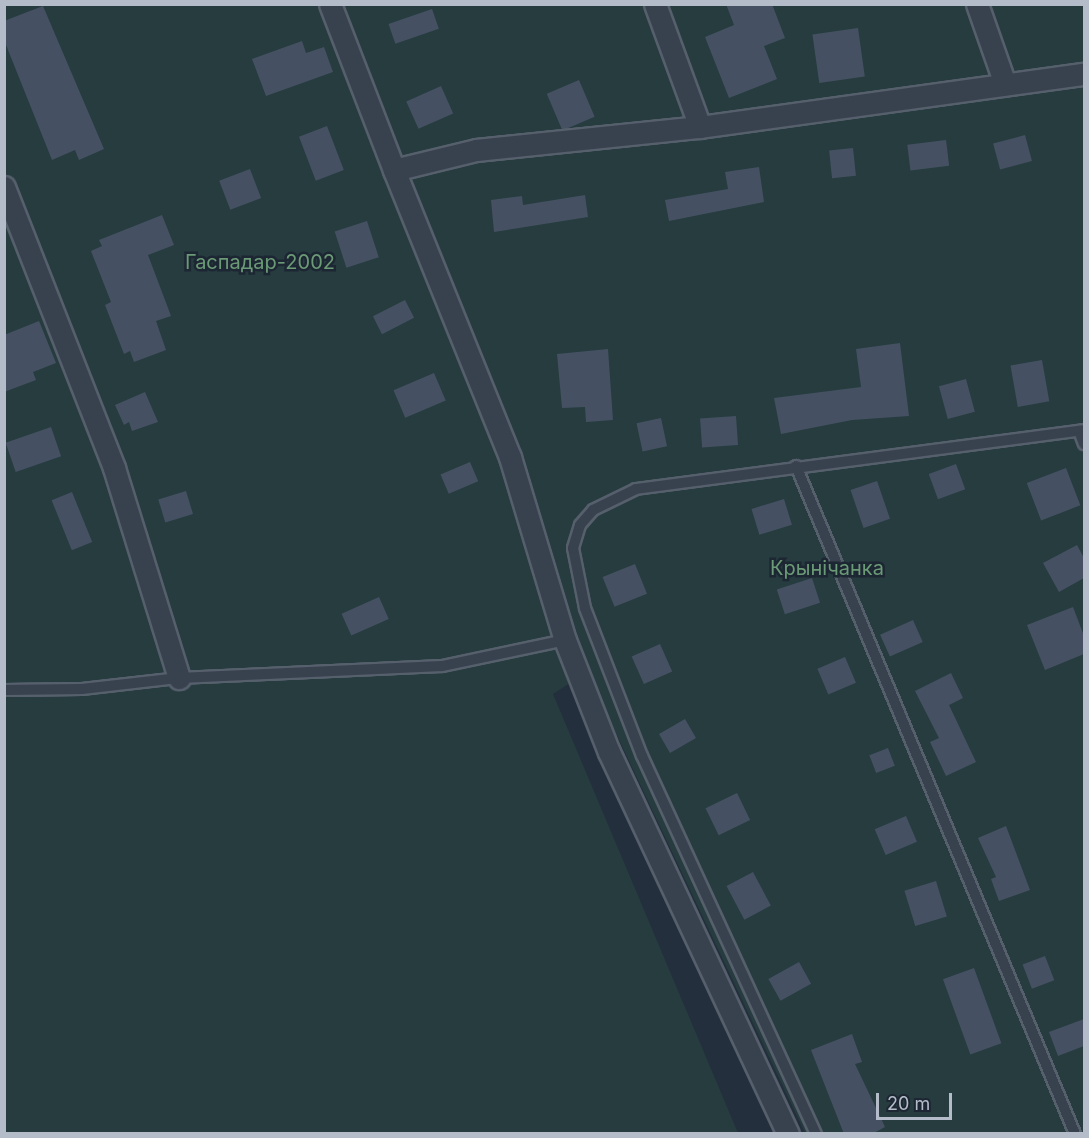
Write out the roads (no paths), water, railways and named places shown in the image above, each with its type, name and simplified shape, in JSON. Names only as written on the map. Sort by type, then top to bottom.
[{"type":"street","points":[[330,4],[394,170],[510,457],[565,640],[609,752],[788,1134]]},
{"type":"street","points":[[655,4],[700,127]]},
{"type":"street","points":[[977,4],[1005,84]]},
{"type":"street","points":[[394,170],[476,150],[700,127],[1084,74]]},
{"type":"street","points":[[4,187],[114,468],[179,678]]},
{"type":"lane","points":[[816,1134],[642,756],[585,608],[573,548],[580,525],[594,510],[629,492],[796,466],[1082,431],[1084,444]]},
{"type":"lane","points":[[796,466],[1075,1134]]},
{"type":"lane","points":[[4,690],[82,689],[179,678],[442,666],[565,640]]},
{"type":"park label","name":"Гаспадар-2002","points":[[260,262]]},
{"type":"park label","name":"Крынічанка","points":[[827,568]]}]
